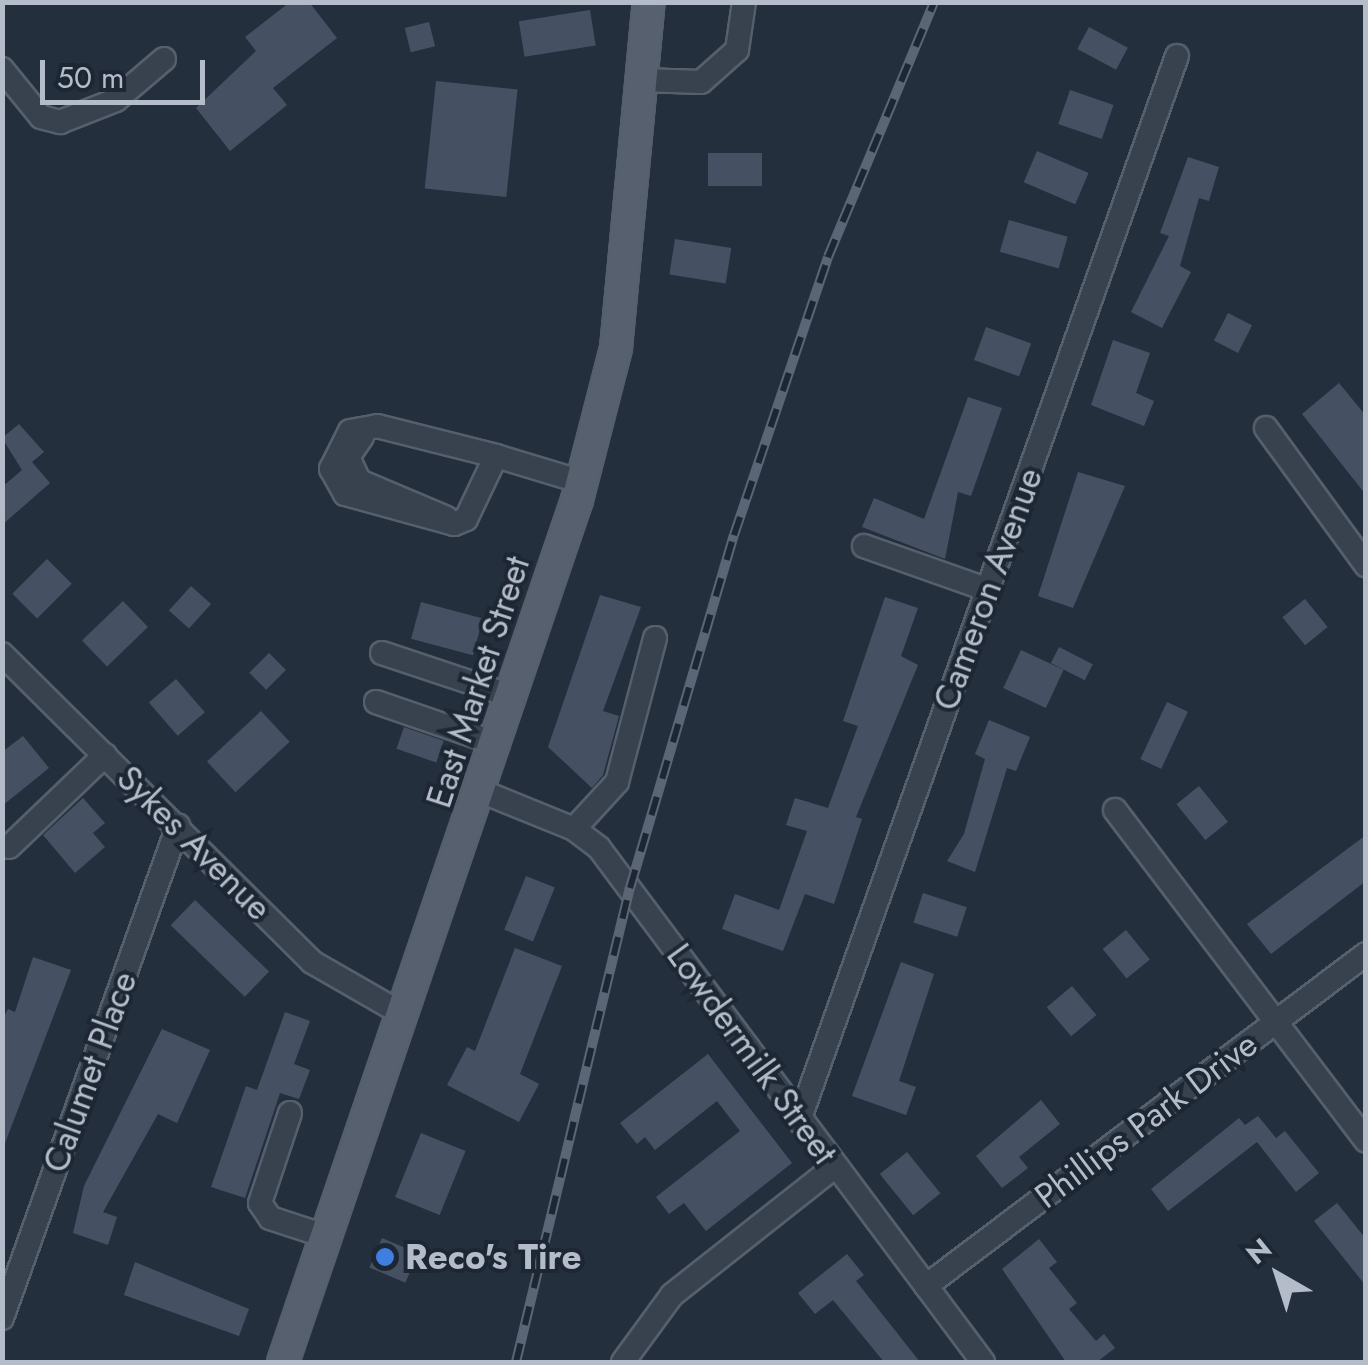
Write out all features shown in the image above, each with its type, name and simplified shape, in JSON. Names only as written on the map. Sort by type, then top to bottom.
[{"type":"main road","name":"East Market Street","points":[[283,1362],[399,1012],[482,792],[582,482],[616,348],[649,2]]},
{"type":"street","points":[[642,80],[701,82],[737,50],[744,2]]},
{"type":"street","name":"Cameron Avenue","points":[[799,1121],[1177,56]]},
{"type":"street","points":[[2,69],[41,117],[60,122],[116,100],[164,59]]},
{"type":"street","points":[[496,456],[460,521],[345,494],[331,470],[337,446],[350,431],[377,426],[496,456],[582,482]]},
{"type":"street","points":[[1266,428],[1366,565]]},
{"type":"street","points":[[864,546],[988,590]]},
{"type":"street","points":[[574,829],[617,782],[655,638]]},
{"type":"street","name":"Sykes Avenue","points":[[2,654],[312,962],[399,1012]]},
{"type":"street","points":[[382,654],[514,697]]},
{"type":"street","points":[[376,702],[498,744]]},
{"type":"street","points":[[8,847],[105,754]]},
{"type":"street","name":"Lowdermilk Street","points":[[482,792],[574,829],[599,848],[799,1121],[983,1362]]},
{"type":"street","points":[[1115,810],[1366,1141]]},
{"type":"street","name":"Calumet Place","points":[[2,1318],[178,826]]},
{"type":"street","name":"Phillips Park Drive","points":[[926,1286],[1366,954]]},
{"type":"street","points":[[290,1113],[260,1203],[270,1218],[325,1236]]},
{"type":"street","points":[[623,1362],[672,1294],[834,1167]]},
{"type":"building","points":[[290,2],[309,2],[337,38],[273,88],[287,105],[230,151],[196,108],[256,51],[245,37]]},
{"type":"building","points":[[590,10],[596,46],[525,57],[519,21]]},
{"type":"building","points":[[429,22],[435,46],[411,52],[405,28]]},
{"type":"building","points":[[1089,27],[1128,48],[1116,70],[1077,49]]},
{"type":"building","points":[[436,81],[518,90],[506,197],[425,188]]},
{"type":"building","points":[[1070,90],[1113,105],[1102,139],[1058,124]]},
{"type":"building","points":[[1037,151],[1089,173],[1075,204],[1024,182]]},
{"type":"building","points":[[708,153],[762,153],[762,186],[708,186]]},
{"type":"building","points":[[1188,157],[1219,167],[1209,201],[1199,198],[1180,266],[1191,272],[1162,328],[1131,312],[1169,236],[1160,233]]},
{"type":"building","points":[[1009,220],[1068,237],[1059,269],[1000,252]]},
{"type":"building","points":[[675,239],[731,248],[726,283],[669,275]]},
{"type":"building","points":[[1228,313],[1252,325],[1238,353],[1214,341]]},
{"type":"building","points":[[986,327],[1031,343],[1019,376],[974,360]]},
{"type":"building","points":[[1113,340],[1150,353],[1136,393],[1154,401],[1144,426],[1091,405]]},
{"type":"building","points":[[1339,383],[1366,416],[1366,495],[1302,414]]},
{"type":"building","points":[[968,397],[1002,408],[971,496],[958,492],[945,559],[862,527],[874,498],[924,519]]},
{"type":"building","points":[[19,424],[44,452],[32,462],[50,483],[2,525],[2,487],[22,470],[2,438]]},
{"type":"building","points":[[1078,472],[1125,486],[1073,608],[1038,596]]},
{"type":"building","points":[[47,559],[72,584],[37,618],[12,594]]},
{"type":"building","points":[[191,586],[211,604],[189,629],[169,611]]},
{"type":"building","points":[[600,595],[641,607],[603,711],[619,716],[603,775],[592,788],[548,747]]},
{"type":"building","points":[[885,597],[918,608],[901,656],[918,665],[856,817],[862,819],[834,904],[805,894],[783,951],[722,929],[735,894],[779,910],[807,831],[786,825],[795,798],[828,808],[858,726],[843,721]]},
{"type":"building","points":[[1305,599],[1328,627],[1305,645],[1282,617]]},
{"type":"building","points":[[123,601],[148,627],[107,666],[82,641]]},
{"type":"building","points":[[421,602],[483,619],[473,655],[411,639]]},
{"type":"building","points":[[1059,647],[1093,664],[1085,680],[1051,663]]},
{"type":"building","points":[[1021,650],[1064,670],[1046,708],[1003,688]]},
{"type":"building","points":[[269,653],[286,670],[266,690],[249,673]]},
{"type":"building","points":[[176,679],[205,712],[178,736],[149,703]]},
{"type":"building","points":[[1167,702],[1188,712],[1161,769],[1140,759]]},
{"type":"building","points":[[261,711],[290,742],[236,792],[207,761]]},
{"type":"building","points":[[989,720],[1030,737],[1016,771],[1007,768],[975,872],[947,861],[964,834],[985,759],[975,754]]},
{"type":"building","points":[[404,727],[444,741],[436,762],[397,749]]},
{"type":"building","points":[[23,736],[49,768],[2,806],[2,752]]},
{"type":"building","points":[[1199,786],[1228,822],[1205,840],[1176,804]]},
{"type":"building","points":[[83,798],[105,823],[93,833],[105,847],[75,873],[43,835]]},
{"type":"building","points":[[1366,835],[1366,881],[1271,954],[1247,924]]},
{"type":"building","points":[[526,876],[555,888],[533,941],[504,930]]},
{"type":"building","points":[[923,893],[967,907],[957,937],[913,922]]},
{"type":"building","points":[[195,900],[269,972],[245,997],[171,925]]},
{"type":"building","points":[[1126,930],[1150,960],[1127,978],[1103,949]]},
{"type":"building","points":[[515,948],[562,966],[520,1074],[539,1084],[519,1122],[447,1085],[467,1047],[475,1051]]},
{"type":"building","points":[[33,957],[71,970],[4,1146],[2,1020],[8,1009],[15,1012]]},
{"type":"building","points":[[901,962],[934,974],[899,1081],[916,1087],[906,1115],[852,1096]]},
{"type":"building","points":[[1072,986],[1096,1015],[1071,1036],[1047,1007]]},
{"type":"building","points":[[285,1012],[310,1021],[294,1064],[310,1070],[299,1099],[280,1093],[245,1198],[211,1187],[246,1086],[257,1090]]},
{"type":"building","points":[[162,1029],[210,1050],[177,1123],[158,1114],[103,1212],[117,1217],[108,1245],[73,1233],[84,1186]]},
{"type":"building","points":[[708,1054],[792,1163],[706,1231],[684,1203],[669,1214],[656,1197],[740,1131],[717,1101],[655,1150],[645,1137],[637,1144],[620,1123]]},
{"type":"building","points":[[1041,1100],[1060,1124],[1019,1157],[1028,1168],[1002,1188],[976,1156]]},
{"type":"building","points":[[1258,1116],[1276,1138],[1285,1131],[1319,1173],[1296,1192],[1257,1142],[1168,1211],[1151,1189],[1239,1118],[1245,1125]]},
{"type":"building","points":[[421,1133],[466,1151],[440,1215],[395,1197]]},
{"type":"building","points":[[907,1152],[940,1193],[913,1215],[880,1174]]},
{"type":"building","points":[[1337,1203],[1366,1239],[1366,1286],[1314,1221]]},
{"type":"building","points":[[382,1238],[418,1253],[405,1283],[369,1267]]},
{"type":"building","points":[[1039,1239],[1057,1262],[1049,1268],[1077,1303],[1069,1309],[1096,1341],[1104,1334],[1115,1348],[1097,1362],[1066,1362],[1002,1269]]},
{"type":"building","points":[[847,1254],[864,1275],[856,1281],[920,1362],[884,1362],[833,1300],[815,1314],[798,1293]]},
{"type":"building","points":[[135,1262],[249,1309],[239,1336],[124,1295]]},
{"type":"railway","points":[[516,1362],[630,888],[734,535],[828,257],[934,2]]},
{"type":"place","name":"Reco's Tire","points":[[385,1257]]}]
